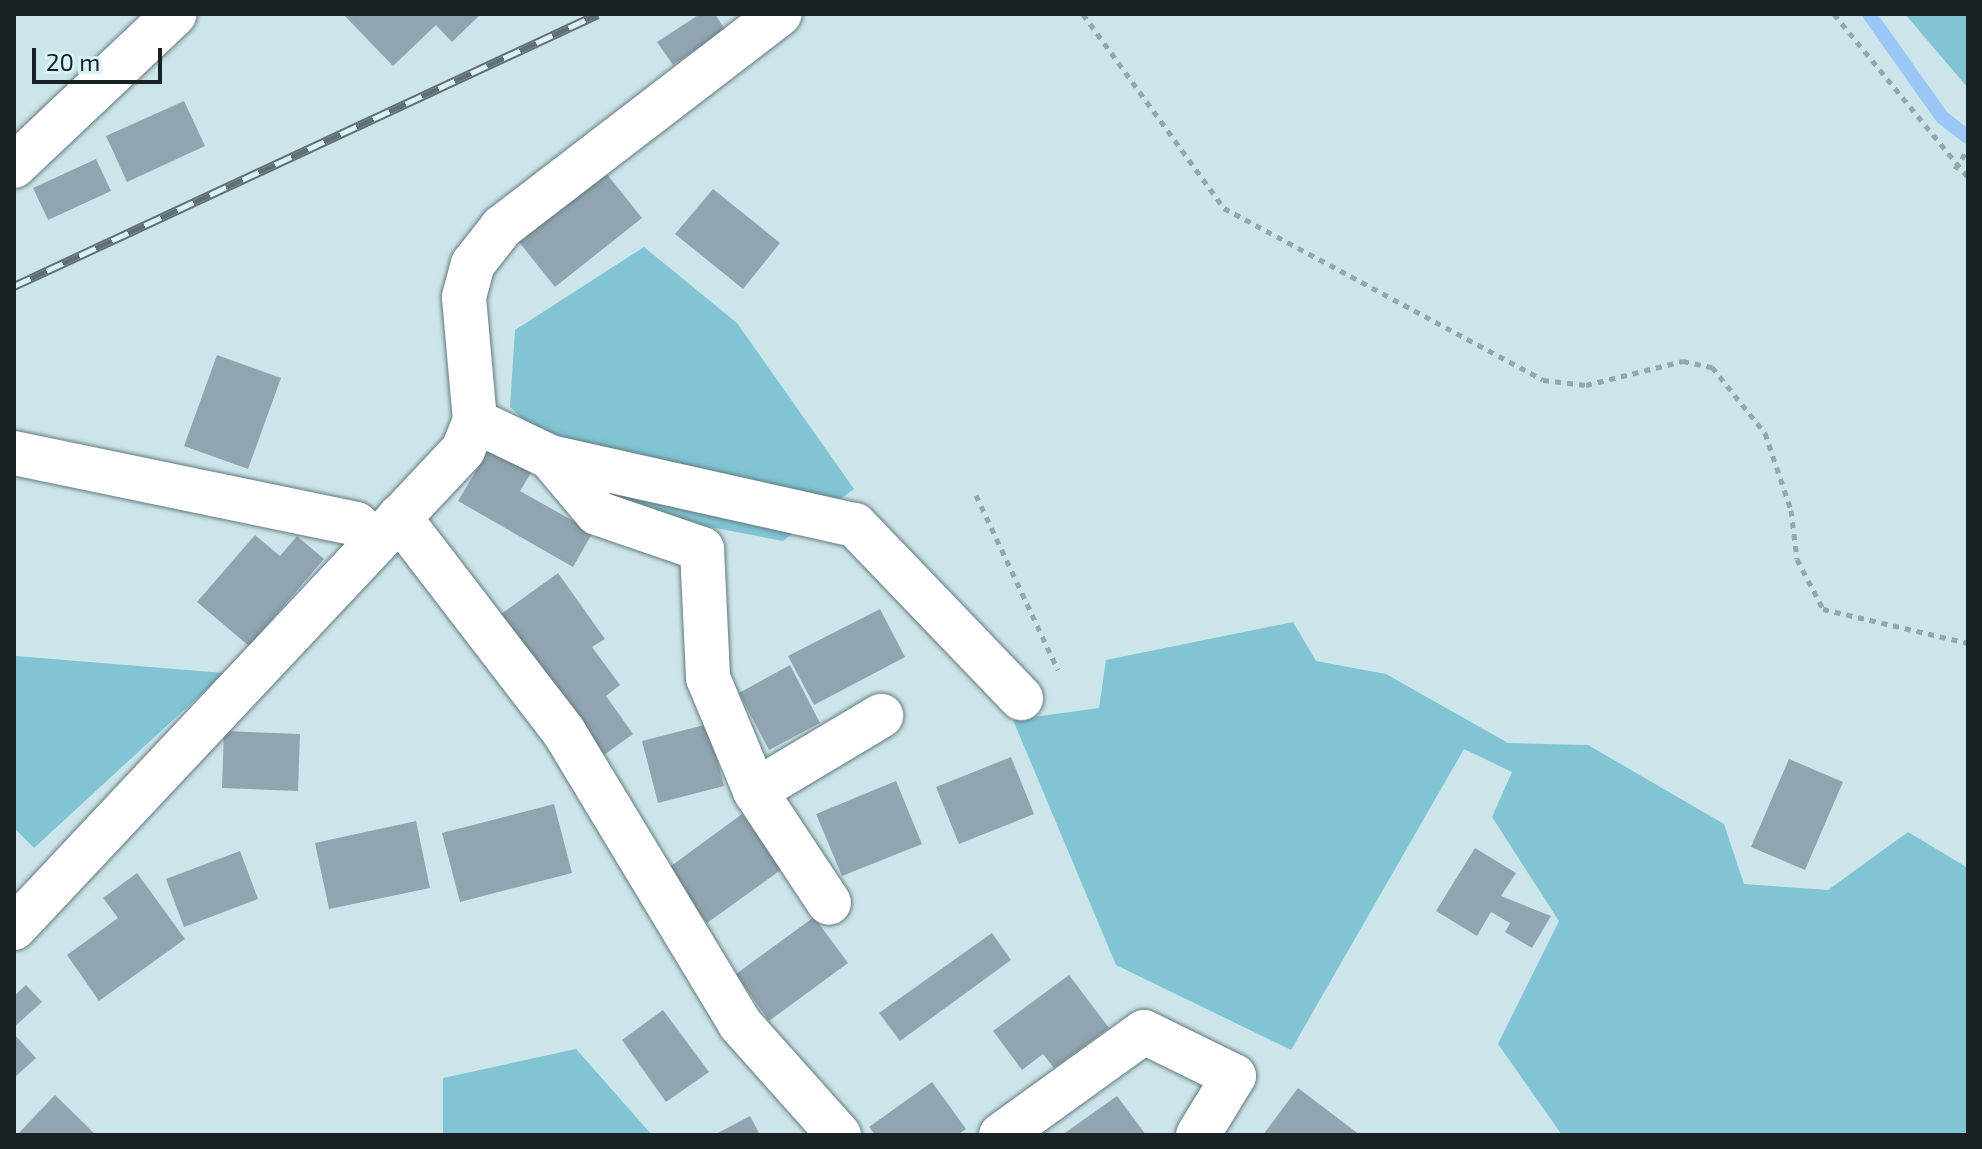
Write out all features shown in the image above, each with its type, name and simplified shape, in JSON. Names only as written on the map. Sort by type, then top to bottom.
[{"type":"street","points":[[14,166],[175,14]]},
{"type":"street","points":[[14,928],[386,528],[446,472],[475,421],[464,297],[473,264],[502,227],[780,14]]},
{"type":"street","points":[[475,421],[550,457],[855,525],[1021,698]]},
{"type":"street","points":[[14,453],[386,528],[564,732],[740,1024],[839,1135]]},
{"type":"street","points":[[550,457],[597,513],[702,549],[708,678],[755,791],[829,903]]},
{"type":"street","points":[[755,791],[881,716]]},
{"type":"street","points":[[1001,1135],[1144,1032],[1234,1076],[1198,1135]]},
{"type":"path","points":[[1083,14],[1224,208],[1543,380],[1586,385],[1683,361],[1712,367],[1765,433],[1791,510],[1797,559],[1823,609],[1968,643]]},
{"type":"path","points":[[1834,14],[1955,169],[1968,177]]},
{"type":"path","points":[[1955,169],[1968,149]]},
{"type":"path","points":[[976,495],[1064,684],[1021,698]]},
{"type":"shaded area","points":[[1905,14],[1968,14],[1968,88]]},
{"type":"shaded area","points":[[644,247],[737,323],[854,489],[783,541],[621,510],[510,407],[515,330]]},
{"type":"shaded area","points":[[1293,622],[1316,661],[1386,674],[1508,743],[1588,745],[1724,824],[1744,884],[1828,890],[1908,832],[1968,868],[1968,1135],[1562,1135],[1498,1044],[1559,921],[1492,817],[1512,772],[1464,749],[1291,1050],[1116,965],[1013,720],[1099,708],[1106,660]]},
{"type":"shaded area","points":[[14,652],[16,656],[224,673],[34,848],[14,828]]},
{"type":"shaded area","points":[[576,1049],[652,1135],[443,1135],[443,1078]]},
{"type":"building","points":[[343,14],[481,14],[452,42],[436,25],[393,66]]},
{"type":"building","points":[[700,14],[715,14],[725,30],[673,65],[657,42]]},
{"type":"building","points":[[184,101],[205,146],[127,182],[106,136]]},
{"type":"building","points":[[96,159],[111,191],[48,220],[33,188]]},
{"type":"building","points":[[606,173],[642,218],[555,287],[519,242]]},
{"type":"building","points":[[713,189],[780,243],[743,289],[675,234]]},
{"type":"building","points":[[217,355],[281,378],[248,469],[184,446]]},
{"type":"building","points":[[489,449],[531,473],[520,491],[593,532],[573,567],[458,501]]},
{"type":"building","points":[[255,535],[280,556],[297,536],[324,559],[249,646],[197,602]]},
{"type":"building","points":[[558,573],[605,639],[592,647],[620,685],[606,696],[633,734],[604,755],[501,614]]},
{"type":"building","points":[[880,609],[905,657],[814,705],[788,656]]},
{"type":"building","points":[[790,665],[820,723],[769,750],[739,693]]},
{"type":"building","points":[[708,724],[724,786],[658,803],[642,741]]},
{"type":"building","points":[[224,731],[300,734],[298,791],[222,788]]},
{"type":"building","points":[[1011,757],[1034,814],[959,844],[936,787]]},
{"type":"building","points":[[1789,759],[1843,782],[1805,870],[1751,847]]},
{"type":"building","points":[[896,781],[922,844],[842,876],[816,814]]},
{"type":"building","points":[[554,804],[572,873],[460,902],[442,833]]},
{"type":"building","points":[[742,814],[782,869],[707,923],[667,869]]},
{"type":"building","points":[[416,821],[430,888],[329,909],[315,843]]},
{"type":"building","points":[[1475,848],[1516,873],[1501,896],[1551,916],[1532,948],[1505,932],[1510,923],[1491,912],[1477,936],[1436,911]]},
{"type":"building","points":[[240,851],[258,899],[184,927],[166,879]]},
{"type":"building","points":[[137,873],[185,939],[99,1001],[67,955],[118,918],[103,898]]},
{"type":"building","points":[[814,917],[848,963],[769,1021],[736,974]]},
{"type":"building","points":[[992,933],[1011,960],[900,1041],[879,1013]]},
{"type":"building","points":[[1069,975],[1109,1028],[1054,1068],[1043,1054],[1022,1070],[993,1031]]},
{"type":"building","points":[[26,985],[42,1002],[14,1027],[14,996]]},
{"type":"building","points":[[663,1010],[709,1072],[666,1102],[622,1040]]},
{"type":"building","points":[[14,1034],[36,1058],[14,1078]]},
{"type":"building","points":[[932,1082],[966,1129],[957,1135],[875,1135],[869,1127]]},
{"type":"building","points":[[1298,1088],[1360,1135],[1263,1135]]},
{"type":"building","points":[[55,1095],[96,1135],[17,1135]]},
{"type":"building","points":[[1117,1096],[1146,1135],[1062,1135]]},
{"type":"building","points":[[750,1116],[760,1135],[714,1135]]},
{"type":"waterway","points":[[1869,14],[1942,117],[1968,137]]},
{"type":"railway","points":[[14,286],[598,14]]}]
